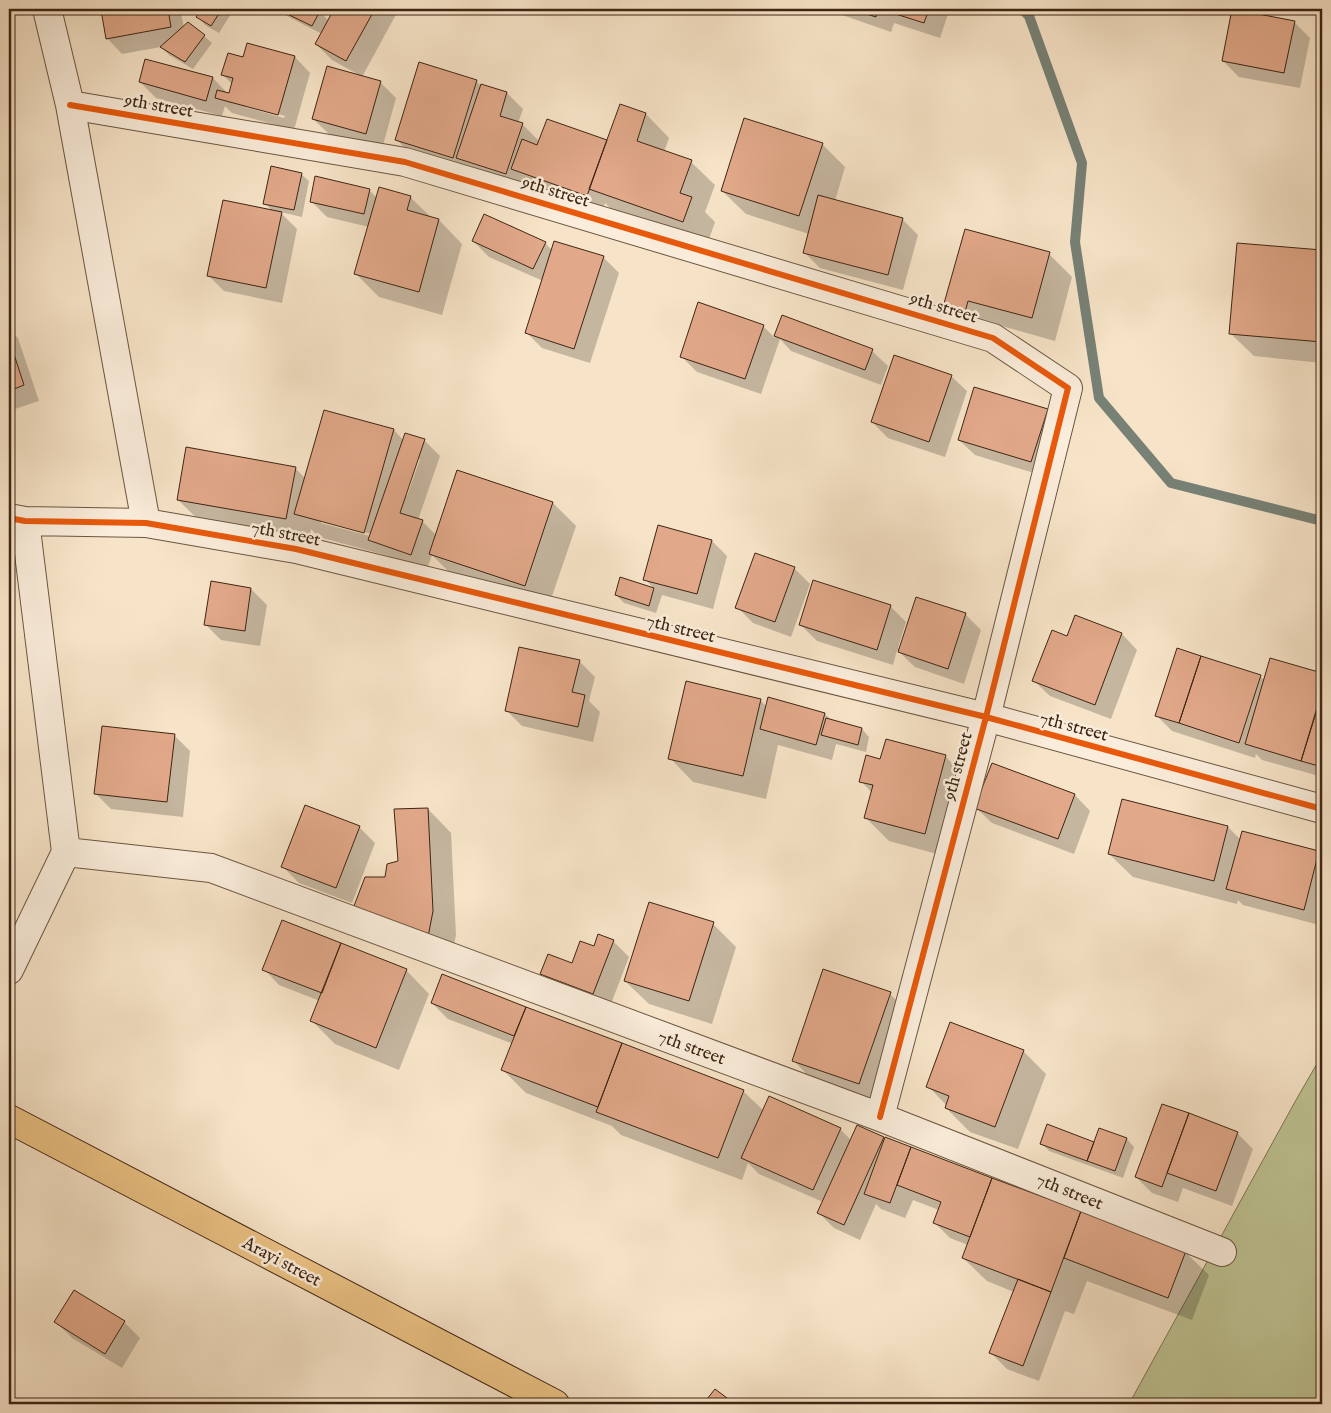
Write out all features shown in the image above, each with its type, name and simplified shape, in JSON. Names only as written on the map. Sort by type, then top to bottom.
[{"type":"main road","name":"Arayi street","points":[[9,1119],[555,1404]]},
{"type":"street","points":[[47,9],[70,105],[146,523]]},
{"type":"street","name":"9th street","points":[[70,105],[405,162],[993,338],[1068,388],[986,717],[880,1117]]},
{"type":"street","name":"7th street","points":[[1222,1252],[880,1117],[211,868],[66,852],[17,520],[146,523],[296,549],[986,717],[1322,809]]},
{"type":"street","points":[[9,970],[66,852]]},
{"type":"green space","points":[[1322,1055],[1322,1404],[1129,1404],[1296,1100]]},
{"type":"building","points":[[168,9],[171,27],[106,39],[101,10]]},
{"type":"building","points":[[201,9],[222,9],[211,26],[196,17]]},
{"type":"building","points":[[277,9],[317,9],[320,11],[312,26]]},
{"type":"building","points":[[334,9],[375,9],[346,61],[315,44]]},
{"type":"building","points":[[851,9],[878,9],[876,17]]},
{"type":"building","points":[[880,9],[929,9],[924,23]]},
{"type":"building","points":[[1232,9],[1295,21],[1284,73],[1222,61]]},
{"type":"building","points":[[188,22],[205,35],[185,62],[160,47]]},
{"type":"building","points":[[247,43],[295,56],[278,115],[215,98],[217,90],[229,93],[233,78],[221,75],[228,53],[243,57]]},
{"type":"building","points":[[145,59],[213,77],[206,101],[139,82]]},
{"type":"building","points":[[419,62],[477,80],[453,158],[395,140]]},
{"type":"building","points":[[327,66],[381,81],[366,134],[312,119]]},
{"type":"building","points":[[481,84],[507,92],[500,116],[523,123],[506,174],[456,158]]},
{"type":"building","points":[[620,104],[646,113],[637,141],[692,160],[680,193],[692,197],[683,222],[589,189]]},
{"type":"building","points":[[744,118],[823,143],[799,216],[721,191]]},
{"type":"building","points":[[547,119],[607,140],[587,196],[511,169],[522,139],[537,145]]},
{"type":"building","points":[[271,166],[302,173],[294,210],[263,204]]},
{"type":"building","points":[[315,176],[370,189],[364,214],[310,202]]},
{"type":"building","points":[[379,187],[411,196],[407,210],[439,219],[419,292],[354,274]]},
{"type":"building","points":[[818,195],[903,218],[888,275],[803,253]]},
{"type":"building","points":[[223,200],[282,212],[266,288],[207,276]]},
{"type":"building","points":[[484,214],[546,242],[533,269],[472,241]]},
{"type":"building","points":[[965,229],[1050,252],[1032,318],[968,301],[963,320],[941,314]]},
{"type":"building","points":[[554,241],[604,256],[574,349],[525,333]]},
{"type":"building","points":[[1237,243],[1322,250],[1322,342],[1229,334]]},
{"type":"building","points":[[698,302],[764,325],[745,379],[680,357]]},
{"type":"building","points":[[782,315],[873,349],[865,370],[774,336]]},
{"type":"building","points":[[9,339],[24,385],[9,391]]},
{"type":"building","points":[[894,355],[952,375],[929,442],[871,422]]},
{"type":"building","points":[[974,387],[1048,409],[1031,462],[958,440]]},
{"type":"building","points":[[324,410],[394,429],[364,533],[294,514]]},
{"type":"building","points":[[405,433],[425,439],[400,513],[423,520],[411,555],[368,540]]},
{"type":"building","points":[[186,447],[296,467],[286,519],[177,500]]},
{"type":"building","points":[[457,470],[553,502],[525,586],[429,554]]},
{"type":"building","points":[[658,525],[712,540],[697,594],[643,580]]},
{"type":"building","points":[[755,553],[795,567],[775,622],[735,608]]},
{"type":"building","points":[[620,577],[654,588],[649,606],[615,595]]},
{"type":"building","points":[[813,580],[891,605],[877,650],[799,625]]},
{"type":"building","points":[[211,581],[251,588],[245,631],[204,625]]},
{"type":"building","points":[[916,597],[966,613],[948,669],[898,652]]},
{"type":"building","points":[[1075,615],[1122,633],[1095,705],[1032,681],[1052,630],[1067,636]]},
{"type":"building","points":[[519,647],[580,660],[572,692],[585,695],[578,727],[505,711]]},
{"type":"building","points":[[1177,648],[1201,656],[1179,723],[1155,716]]},
{"type":"building","points":[[1201,656],[1261,675],[1239,743],[1179,723]]},
{"type":"building","points":[[1270,658],[1322,673],[1322,691],[1301,761],[1245,744]]},
{"type":"building","points":[[686,681],[761,699],[743,776],[668,759]]},
{"type":"building","points":[[768,697],[825,713],[816,745],[760,729]]},
{"type":"building","points":[[1322,697],[1322,767],[1301,761]]},
{"type":"building","points":[[826,718],[862,728],[858,745],[821,735]]},
{"type":"building","points":[[102,726],[175,734],[167,802],[94,794]]},
{"type":"building","points":[[886,739],[946,755],[925,834],[864,818],[873,785],[859,782],[866,755],[880,759]]},
{"type":"building","points":[[992,763],[1075,794],[1058,839],[974,808]]},
{"type":"building","points":[[1122,799],[1228,826],[1214,881],[1108,854]]},
{"type":"building","points":[[305,805],[360,826],[336,888],[281,867]]},
{"type":"building","points":[[428,808],[433,911],[428,937],[354,906],[365,877],[385,877],[387,864],[398,861],[394,809]]},
{"type":"building","points":[[1242,831],[1319,851],[1304,910],[1226,889]]},
{"type":"building","points":[[649,902],[714,922],[689,1001],[624,981]]},
{"type":"building","points":[[282,920],[341,943],[322,993],[262,970]]},
{"type":"building","points":[[598,934],[614,940],[593,994],[540,974],[548,954],[572,963],[580,941],[594,946]]},
{"type":"building","points":[[341,943],[407,969],[376,1048],[310,1021]]},
{"type":"building","points":[[823,969],[891,992],[859,1084],[792,1061]]},
{"type":"building","points":[[442,974],[526,1007],[514,1036],[431,1003]]},
{"type":"building","points":[[526,1007],[622,1043],[598,1107],[501,1070]]},
{"type":"building","points":[[950,1022],[1024,1050],[995,1127],[945,1108],[949,1096],[926,1087]]},
{"type":"building","points":[[622,1043],[744,1090],[718,1158],[596,1112]]},
{"type":"building","points":[[769,1096],[841,1128],[813,1190],[741,1158]]},
{"type":"building","points":[[1162,1104],[1189,1113],[1162,1187],[1135,1177]]},
{"type":"building","points":[[1189,1113],[1238,1132],[1216,1191],[1167,1173]]},
{"type":"building","points":[[1047,1124],[1094,1142],[1087,1161],[1040,1144]]},
{"type":"building","points":[[857,1125],[884,1137],[844,1225],[817,1213]]},
{"type":"building","points":[[1099,1128],[1127,1138],[1115,1171],[1087,1161]]},
{"type":"building","points":[[885,1137],[911,1147],[890,1203],[864,1194]]},
{"type":"building","points":[[911,1147],[992,1178],[970,1237],[933,1223],[941,1202],[897,1185]]},
{"type":"building","points":[[992,1178],[1081,1211],[1051,1292],[962,1258]]},
{"type":"building","points":[[1081,1211],[1186,1251],[1168,1298],[1064,1258]]},
{"type":"building","points":[[1018,1279],[1051,1292],[1023,1366],[989,1353]]},
{"type":"building","points":[[74,1290],[125,1321],[105,1354],[54,1322]]},
{"type":"building","points":[[715,1389],[731,1401],[729,1404],[703,1404]]},
{"type":"waterway","points":[[1022,9],[1029,16],[1082,163],[1075,242],[1099,398],[1171,483],[1322,521]]},
{"type":"cycle path","points":[[70,105],[405,162],[993,338],[1068,388],[986,717],[880,1117]]},
{"type":"cycle path","points":[[9,518],[25,521],[146,523],[296,549],[986,717],[1322,809]]}]
